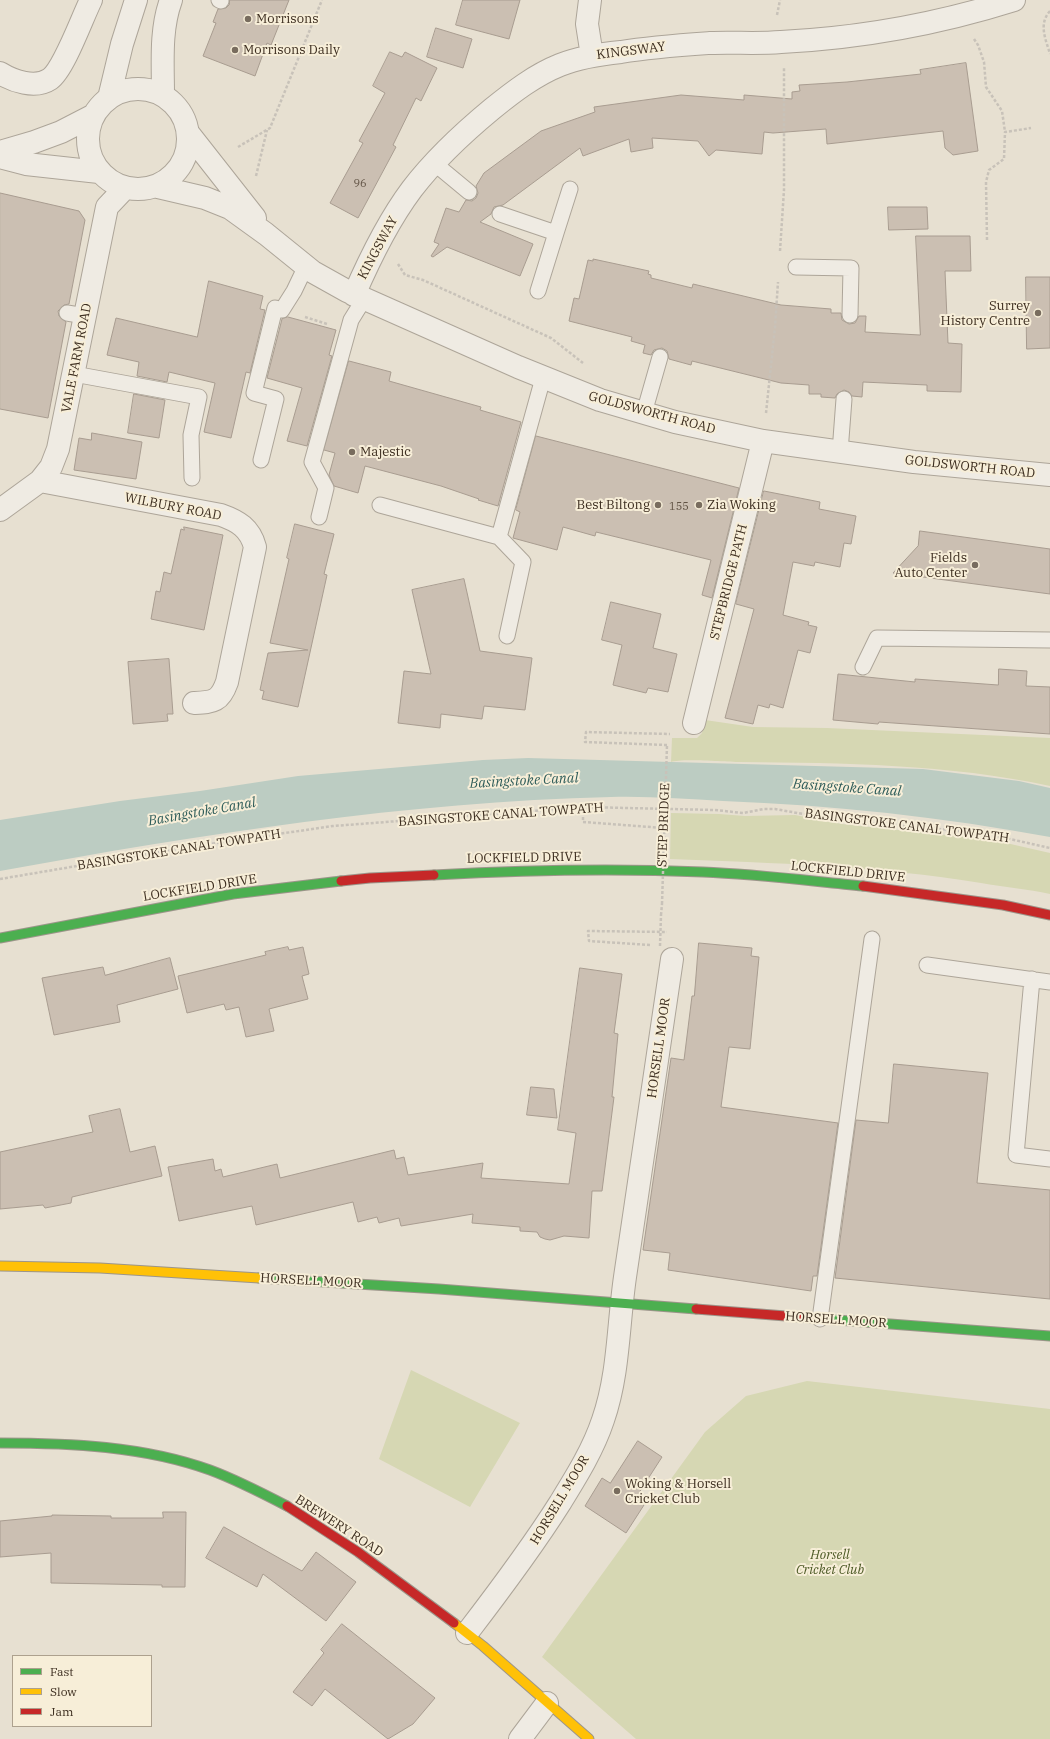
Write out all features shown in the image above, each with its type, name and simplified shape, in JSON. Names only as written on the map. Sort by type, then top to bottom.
[{"type":"street","points":[[5,76],[31,84],[49,80],[57,71],[67,54],[91,0]]},
{"type":"street","points":[[109,98],[122,44],[136,0]]},
{"type":"street","points":[[163,95],[164,34],[167,10],[171,0]]},
{"type":"street","points":[[590,0],[587,24],[592,56]]},
{"type":"street","name":"KINGSWAY","points":[[359,297],[369,260],[412,190],[434,163],[473,125],[526,83],[562,64],[592,56],[664,46],[712,43],[780,42],[857,36],[932,22],[1014,0]]},
{"type":"street","points":[[132,89],[148,90],[163,95],[176,105],[185,119],[189,134],[188,150],[182,165],[172,178],[158,187],[141,190],[125,188],[110,181],[99,172],[92,160],[88,146],[88,130],[94,114],[109,98],[132,89]]},
{"type":"street","points":[[0,152],[61,132],[94,114]]},
{"type":"street","name":"GOLDSWORTH ROAD","points":[[189,134],[266,234]]},
{"type":"street","points":[[0,157],[26,164],[99,172]]},
{"type":"street","name":"GOLDSWORTH ROAD","points":[[158,187],[205,198],[230,208],[306,266],[331,283],[359,297],[543,378],[600,400],[675,422],[763,441],[975,469],[1050,475]]},
{"type":"street","name":"VALE FARM ROAD","points":[[0,510],[40,481],[50,467],[58,449],[74,374],[76,315],[107,207],[125,188]]},
{"type":"street","name":"STEPBRIDGE PATH","points":[[694,723],[763,441]]},
{"type":"street","name":"WILBURY ROAD","points":[[40,481],[221,515],[235,520],[244,526],[250,533],[255,547],[225,686],[219,698],[211,702],[194,703]]},
{"type":"street","name":"LOCKFIELD DRIVE","points":[[0,938],[233,894],[370,878],[518,870],[595,869],[705,872],[879,887],[1003,905],[1050,915]]},
{"type":"street","name":"HORSELL MOOR","points":[[467,1633],[514,1573],[542,1532],[572,1484],[589,1453],[603,1421],[611,1394],[622,1304],[672,959]]},
{"type":"street","name":"HORSELL MOOR","points":[[0,1266],[100,1268],[439,1289],[1050,1336]]},
{"type":"street","name":"BREWERY ROAD","points":[[0,1443],[50,1443],[94,1446],[144,1453],[183,1462],[220,1474],[309,1519],[356,1551],[467,1633],[589,1739]]},
{"type":"street","points":[[520,1739],[547,1703]]},
{"type":"lane","points":[[434,163],[469,192]]},
{"type":"lane","points":[[538,292],[570,189]]},
{"type":"lane","points":[[500,214],[556,233]]},
{"type":"lane","points":[[261,460],[276,399],[254,393],[275,308],[282,310],[294,291],[306,266]]},
{"type":"lane","points":[[796,267],[850,268],[850,315]]},
{"type":"lane","points":[[319,517],[326,488],[312,462],[351,320],[359,297]]},
{"type":"lane","points":[[644,413],[660,357]]},
{"type":"lane","points":[[74,374],[199,397],[191,434],[192,478]]},
{"type":"lane","points":[[499,537],[543,378]]},
{"type":"lane","points":[[840,452],[844,398]]},
{"type":"lane","points":[[380,505],[499,537],[523,562],[507,636]]},
{"type":"lane","points":[[863,667],[877,638],[1050,640]]},
{"type":"lane","points":[[820,1318],[872,939]]},
{"type":"lane","points":[[927,965],[1050,982]]},
{"type":"lane","points":[[1032,979],[1016,1155],[1050,1159]]},
{"type":"path","points":[[238,148],[270,128],[322,0]]},
{"type":"path","points":[[777,20],[780,0]]},
{"type":"path","points":[[1050,11],[1045,20],[1043,31],[1050,54]]},
{"type":"path","points":[[971,35],[978,45],[984,62],[986,87],[1002,111],[1005,132],[1004,159],[989,170],[986,182],[987,240]]},
{"type":"path","points":[[780,258],[784,190],[783,63]]},
{"type":"path","points":[[1005,132],[1031,128]]},
{"type":"path","points":[[256,176],[267,130]]},
{"type":"path","points":[[399,260],[398,265],[404,275],[423,280],[551,338],[589,368]]},
{"type":"path","points":[[766,413],[776,327],[778,281]]},
{"type":"path","points":[[282,310],[331,324]]},
{"type":"path","points":[[758,411],[774,414]]},
{"type":"path","name":"STEP BRIDGE","points":[[655,931],[588,930],[589,941],[660,946],[667,745],[586,742],[586,732],[666,734]]},
{"type":"path","points":[[583,807],[583,822],[664,828]]},
{"type":"path","name":"BASINGSTOKE CANAL TOWPATH","points":[[0,879],[189,847],[333,826],[583,807],[716,810],[743,813],[764,809],[775,809],[842,821],[952,830],[992,835],[1050,848]]},
{"type":"green space","points":[[705,720],[753,727],[827,728],[1050,738],[1050,786],[973,773],[896,766],[694,760],[671,762],[672,738],[697,738],[702,733]]},
{"type":"green space","points":[[671,813],[745,816],[795,815],[842,824],[993,840],[1050,853],[1050,894],[942,877],[865,869],[670,859]]},
{"type":"green space","points":[[411,1370],[520,1423],[470,1507],[379,1459]]},
{"type":"green space","name":"Horsell Cricket Club","points":[[807,1381],[1050,1409],[1050,1739],[636,1739],[542,1657],[705,1432],[746,1396]]},
{"type":"water","name":"Basingstoke Canal","points":[[528,758],[923,769],[1019,781],[1050,788],[1050,837],[928,818],[846,809],[667,798],[611,797],[457,805],[304,822],[76,857],[0,871],[0,820],[120,801],[200,791],[298,776],[483,760]]},
{"type":"building","points":[[230,0],[289,0],[271,45],[267,43],[255,76],[203,56],[216,23],[213,22],[218,9],[226,8],[229,5]]},
{"type":"building","points":[[463,0],[520,0],[509,39],[456,25]]},
{"type":"building","points":[[436,28],[472,39],[463,68],[427,57]]},
{"type":"building","points":[[390,52],[402,57],[405,52],[437,68],[421,101],[416,98],[393,145],[396,147],[358,218],[330,203],[363,143],[359,141],[385,93],[373,86]]},
{"type":"building","points":[[966,63],[978,151],[953,155],[945,148],[943,131],[827,144],[826,129],[773,133],[764,132],[762,154],[716,150],[709,156],[698,141],[652,138],[653,148],[631,152],[629,139],[583,156],[580,148],[503,205],[494,207],[491,214],[480,222],[533,244],[520,276],[447,247],[433,257],[431,256],[439,244],[434,242],[446,208],[459,212],[466,200],[472,201],[476,198],[478,193],[476,186],[484,173],[541,131],[595,112],[594,107],[681,95],[744,100],[744,95],[792,99],[792,92],[800,91],[799,85],[847,82],[921,74],[920,70]]},
{"type":"building","points":[[0,193],[79,211],[85,220],[69,304],[64,305],[58,311],[59,316],[66,322],[48,418],[0,409]]},
{"type":"building","points":[[888,207],[927,207],[928,229],[889,230]]},
{"type":"building","points":[[916,236],[970,236],[971,271],[945,271],[948,343],[962,344],[961,392],[927,391],[927,385],[863,382],[862,397],[852,396],[849,392],[844,390],[837,394],[835,398],[821,397],[821,394],[809,394],[809,385],[781,383],[692,361],[691,365],[669,359],[667,351],[662,348],[654,350],[651,355],[643,353],[645,345],[631,341],[632,337],[569,321],[574,298],[579,299],[588,260],[593,261],[593,259],[649,271],[648,274],[651,275],[651,278],[692,288],[693,284],[781,305],[831,309],[831,313],[841,313],[842,320],[849,324],[855,323],[859,316],[866,316],[865,332],[920,335]]},
{"type":"building","name":"Surrey History Centre","points":[[1026,277],[1050,277],[1050,348],[1027,349]]},
{"type":"building","points":[[209,281],[263,296],[260,309],[265,310],[250,373],[246,372],[231,438],[204,432],[215,383],[169,372],[167,382],[137,376],[139,362],[107,355],[116,318],[197,337]]},
{"type":"building","points":[[288,317],[336,330],[329,355],[332,356],[307,446],[287,441],[302,388],[267,378],[282,319]]},
{"type":"building","points":[[349,361],[391,372],[389,381],[481,407],[480,410],[521,422],[498,506],[441,486],[365,466],[358,493],[334,486],[329,475],[335,453],[324,450]]},
{"type":"building","points":[[134,394],[165,400],[159,438],[128,433]]},
{"type":"building","points":[[92,433],[142,442],[136,479],[74,470],[79,438],[91,440]]},
{"type":"building","points":[[536,436],[739,488],[712,598],[702,595],[711,560],[596,532],[595,536],[563,527],[557,550],[513,538],[520,512],[516,510]]},
{"type":"building","points":[[764,491],[820,502],[819,509],[856,516],[851,544],[844,543],[840,567],[815,562],[814,566],[793,562],[783,615],[809,622],[808,625],[817,627],[810,653],[798,650],[783,708],[770,704],[769,708],[758,705],[753,724],[725,718],[754,609],[736,604]]},
{"type":"building","points":[[295,524],[334,534],[324,574],[327,575],[298,707],[262,699],[264,691],[260,690],[268,653],[308,650],[270,643],[289,559],[287,558]]},
{"type":"building","points":[[184,527],[223,535],[204,630],[151,619],[156,591],[160,592],[164,572],[171,574],[181,529],[184,530]]},
{"type":"building","name":"Fields Auto Center","points":[[920,531],[1050,549],[1050,594],[893,573],[918,546]]},
{"type":"building","points":[[464,579],[480,651],[532,658],[525,710],[484,706],[482,719],[441,714],[440,728],[398,723],[404,671],[431,674],[412,590]]},
{"type":"building","points":[[611,602],[661,614],[653,648],[677,654],[668,692],[648,688],[646,693],[613,685],[622,645],[602,640]]},
{"type":"building","points":[[169,659],[173,714],[167,714],[168,721],[133,724],[128,662]]},
{"type":"building","points":[[999,669],[1027,671],[1026,686],[1050,687],[1050,734],[833,720],[838,674],[915,682],[915,679],[998,685]]},
{"type":"building","points":[[699,943],[752,948],[751,956],[759,957],[750,1049],[729,1047],[721,1107],[838,1123],[817,1276],[813,1276],[811,1291],[668,1270],[670,1253],[643,1250],[671,1058],[684,1060],[692,996],[694,996]]},
{"type":"building","points":[[288,947],[289,950],[303,947],[309,974],[302,976],[308,999],[269,1009],[274,1031],[246,1037],[239,1007],[226,1010],[224,1004],[187,1013],[178,976],[266,955],[265,952]]},
{"type":"building","points":[[170,958],[178,989],[117,1005],[120,1022],[54,1035],[42,978],[103,967],[105,975]]},
{"type":"building","points":[[580,968],[622,974],[614,1033],[618,1034],[612,1097],[614,1097],[602,1191],[592,1191],[589,1238],[564,1236],[550,1240],[545,1239],[540,1237],[537,1232],[520,1231],[520,1227],[472,1223],[473,1214],[401,1226],[399,1218],[379,1223],[377,1217],[358,1222],[353,1202],[256,1225],[252,1206],[179,1221],[168,1167],[213,1159],[215,1171],[221,1169],[223,1177],[277,1164],[280,1178],[394,1150],[396,1159],[404,1157],[408,1175],[483,1163],[481,1178],[569,1184],[576,1133],[558,1130]]},
{"type":"building","points":[[894,1064],[988,1073],[977,1183],[1050,1190],[1050,1299],[835,1278],[856,1120],[888,1123]]},
{"type":"building","points":[[531,1087],[554,1089],[557,1118],[527,1115]]},
{"type":"building","points":[[120,1109],[130,1152],[155,1146],[162,1176],[72,1197],[71,1203],[45,1208],[43,1205],[0,1209],[0,1152],[93,1132],[89,1116]]},
{"type":"building","name":"Woking & Horsell Cricket Club","points":[[638,1441],[662,1457],[635,1499],[644,1505],[626,1533],[585,1506],[602,1478],[610,1483]]},
{"type":"building","points":[[163,1512],[186,1512],[185,1587],[162,1587],[162,1585],[51,1583],[51,1553],[0,1557],[0,1521],[52,1515],[111,1516],[111,1518],[163,1518]]},
{"type":"building","points":[[224,1527],[302,1571],[316,1552],[356,1582],[326,1621],[263,1574],[257,1587],[206,1558]]},
{"type":"building","points":[[342,1624],[435,1698],[413,1724],[388,1739],[325,1689],[312,1706],[293,1692],[324,1653],[321,1650]]},
{"type":"traffic: fast","points":[[434,875],[568,870],[636,870],[743,874],[863,886]]},
{"type":"traffic: fast","points":[[0,938],[233,894],[341,881]]},
{"type":"traffic: fast","points":[[259,1278],[439,1289],[696,1309]]},
{"type":"traffic: fast","points":[[824,1319],[1050,1336]]},
{"type":"traffic: fast","points":[[0,1443],[80,1445],[133,1451],[159,1456],[210,1470],[287,1506]]},
{"type":"traffic: slow","points":[[0,1266],[100,1268],[259,1278]]},
{"type":"traffic: slow","points":[[454,1623],[483,1646],[589,1739]]},
{"type":"traffic: jam","points":[[341,881],[434,875]]},
{"type":"traffic: jam","points":[[863,886],[1003,905],[1050,915]]},
{"type":"traffic: jam","points":[[696,1309],[824,1319]]},
{"type":"traffic: jam","points":[[287,1506],[358,1552],[454,1623]]},
{"type":"place","name":"Morrisons","points":[[248,19]]},
{"type":"place","name":"Morrisons Daily","points":[[235,50]]},
{"type":"place","name":"Surrey History Centre","points":[[1038,313]]},
{"type":"place","name":"Majestic","points":[[352,452]]},
{"type":"place","name":"Best Biltong","points":[[658,505]]},
{"type":"place","name":"Zia Woking","points":[[699,505]]},
{"type":"place","name":"Fields Auto Center","points":[[975,565]]},
{"type":"place","name":"Woking & Horsell Cricket Club","points":[[617,1491]]}]
